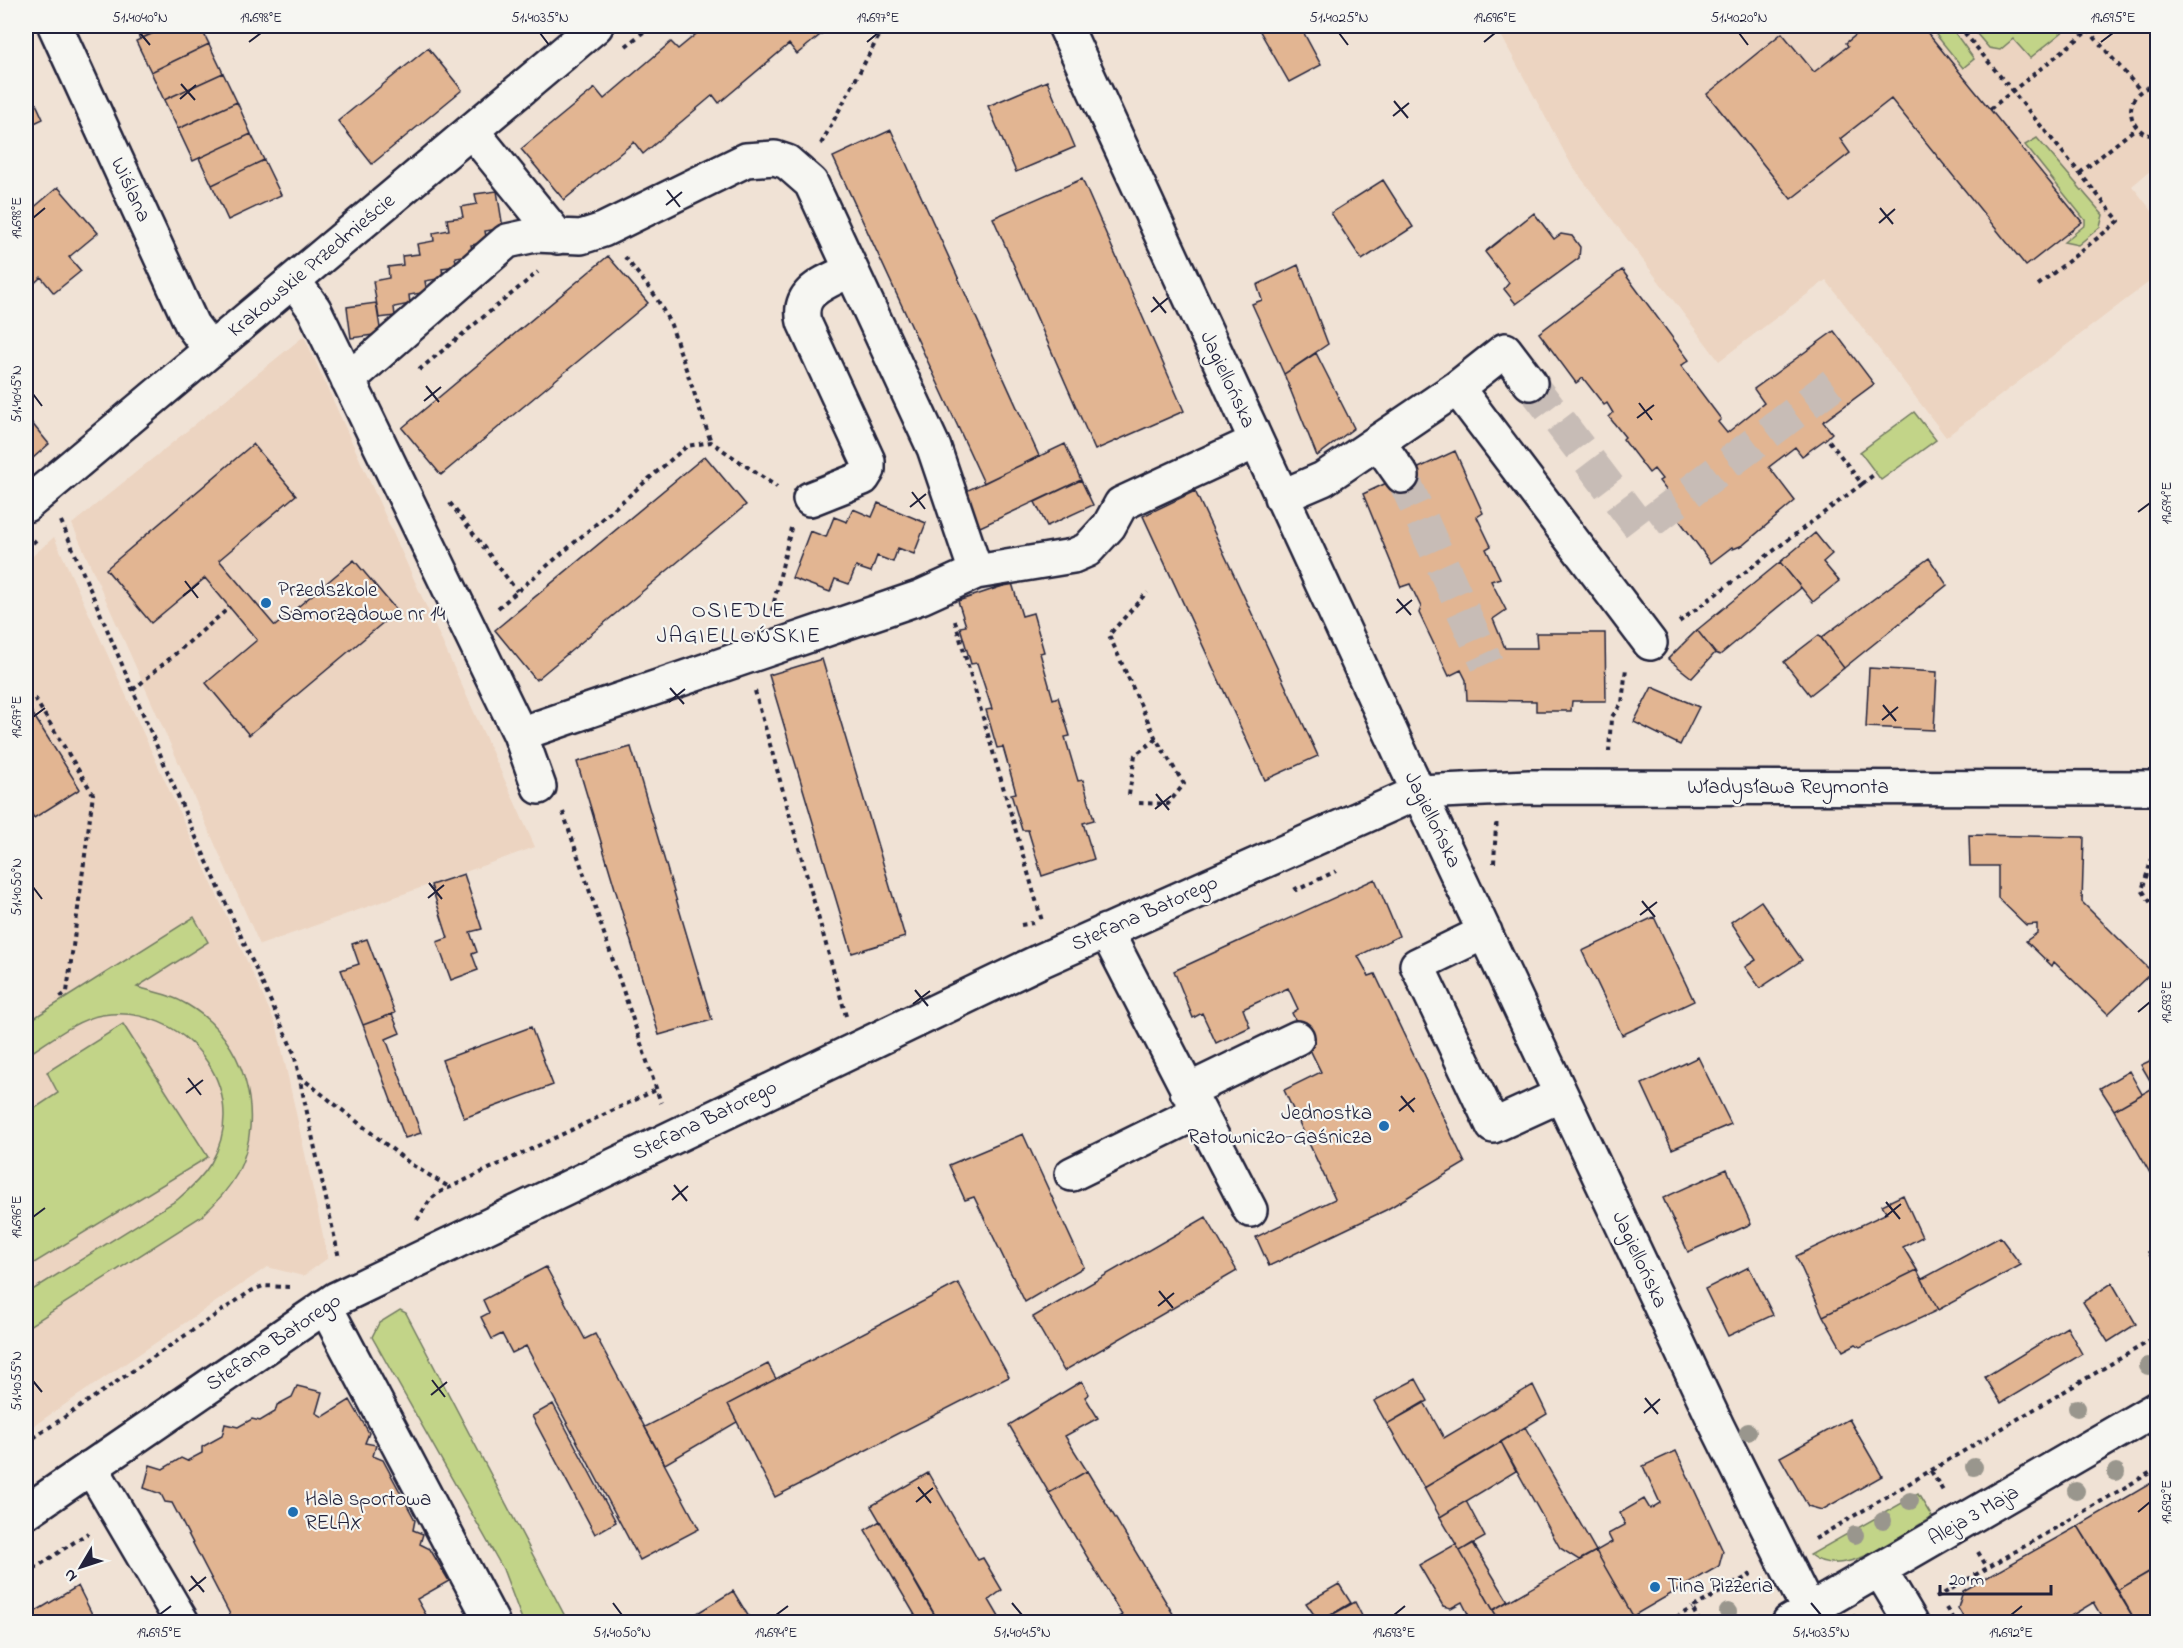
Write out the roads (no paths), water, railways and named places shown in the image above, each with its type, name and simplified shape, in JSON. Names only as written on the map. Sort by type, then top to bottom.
[{"type":"street","name":"Wiślana","points":[[55,26],[192,325],[211,350]]},
{"type":"street","name":"Krakowskie Przedmieście","points":[[36,496],[596,26]]},
{"type":"street","name":"Jagiellońska","points":[[1065,26],[1255,442],[1717,1426],[1799,1617]]},
{"type":"street","points":[[472,131],[581,234]]},
{"type":"street","points":[[348,380],[501,245],[535,235],[581,234],[746,160],[775,158],[796,167],[811,183],[934,448],[975,572]]},
{"type":"street","points":[[801,511],[863,478],[868,470],[868,461],[804,322],[802,310],[804,300],[812,291],[851,270]]},
{"type":"street","points":[[294,281],[314,309],[549,794]]},
{"type":"street","points":[[1281,497],[1323,479],[1457,388],[1505,350],[1530,383]]},
{"type":"street","points":[[1457,388],[1650,643]]},
{"type":"street","points":[[520,734],[921,597],[975,572],[1060,559],[1087,550],[1109,526],[1121,504],[1255,442]]},
{"type":"street","points":[[1378,442],[1402,476]]},
{"type":"street","name":"Władysława Reymonta","points":[[1419,792],[1529,787],[2157,788]]},
{"type":"street","name":"Stefana Batorego","points":[[26,1512],[325,1306],[855,1049],[1106,931],[1419,792]]},
{"type":"street","points":[[1106,931],[1250,1210]]},
{"type":"street","points":[[1485,932],[1418,965],[1493,1126],[1561,1095]]},
{"type":"street","points":[[1072,1174],[1297,1038]]},
{"type":"street","points":[[325,1306],[492,1623]]},
{"type":"street","name":"Aleja 3 Maja","points":[[1799,1617],[2157,1408]]},
{"type":"street","points":[[92,1467],[182,1623]]},
{"type":"street","points":[[1880,1570],[1921,1611]]},
{"type":"tunnel","points":[[1530,383],[1641,529],[1833,384]]},
{"type":"tunnel","points":[[1402,476],[1487,664]]},
{"type":"place","name":"Przedszkole Samorządowe nr 14","points":[[266,603]]},
{"type":"place","name":"Jednostka Ratowniczo-Gaśnicza","points":[[1384,1126]]},
{"type":"place","name":"Hala sportowa RELAX","points":[[293,1512]]},
{"type":"place","name":"Tina Pizzeria","points":[[1655,1587]]},
{"type":"district","name":"OSIEDLE JAGIELLOŃSKIE","points":[[739,624]]}]
